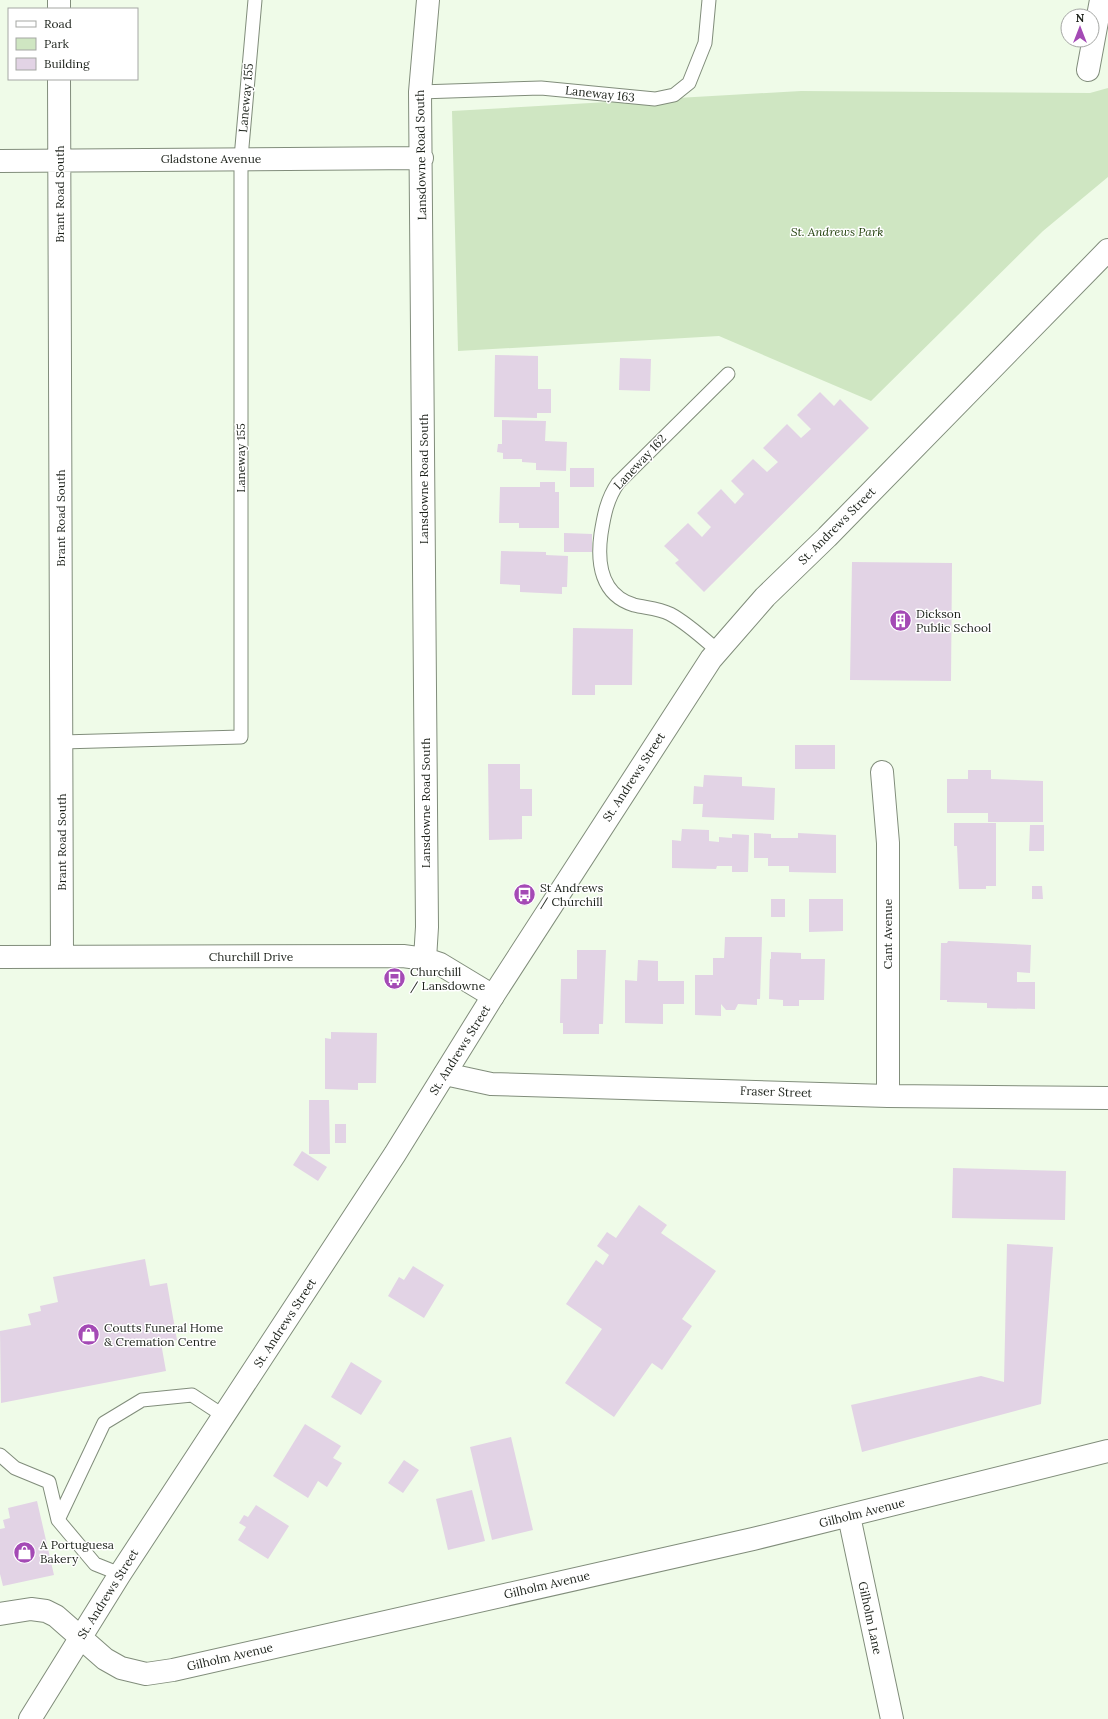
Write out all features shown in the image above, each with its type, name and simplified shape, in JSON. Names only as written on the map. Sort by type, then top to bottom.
[{"type":"street","name":"Lansdowne Road South","points":[[425,959],[427,927],[422,158],[420,92],[428,0]]},
{"type":"street","points":[[1088,70],[1101,0]]},
{"type":"street","name":"Brant Road South","points":[[59,80],[62,956]]},
{"type":"street","name":"Gladstone Avenue","points":[[0,160],[422,158]]},
{"type":"street","name":"St. Andrews Street","points":[[30,1719],[120,1574],[445,1074],[493,996],[669,722],[718,651],[765,597],[827,537],[1108,250]]},
{"type":"street","name":"Cant Avenue","points":[[882,772],[888,843],[888,1096]]},
{"type":"street","name":"Churchill Drive","points":[[0,957],[402,956],[425,959],[440,964],[493,996]]},
{"type":"street","name":"Fraser Street","points":[[445,1074],[491,1084],[888,1096],[1108,1098]]},
{"type":"street","name":"Gilholm Avenue","points":[[0,1614],[31,1608],[46,1611],[56,1616],[81,1636],[106,1659],[121,1668],[146,1674],[166,1671],[849,1516],[1108,1451]]},
{"type":"street","name":"Gilholm Lane","points":[[849,1516],[892,1719]]},
{"type":"lane","name":"Laneway 155","points":[[62,742],[241,737],[241,158],[255,0]]},
{"type":"lane","name":"Laneway 163","points":[[420,92],[541,88],[655,99],[674,95],[688,83],[705,42],[710,0]]},
{"type":"lane","name":"Laneway 162","points":[[718,651],[683,622],[668,613],[632,604],[617,595],[610,588],[604,577],[599,555],[606,506],[618,483],[728,374]]},
{"type":"lane","points":[[58,1520],[104,1423],[142,1400],[192,1395],[224,1416]]},
{"type":"lane","points":[[0,1455],[15,1468],[49,1482],[58,1520],[95,1564],[120,1574]]},
{"type":"green space","name":"St. Andrews Park","points":[[1108,88],[1108,177],[1043,231],[871,401],[719,336],[458,351],[452,111],[801,91],[1090,93]]},
{"type":"building","points":[[495,355],[538,356],[538,389],[551,389],[551,413],[537,413],[537,418],[494,417]]},
{"type":"building","points":[[620,358],[651,359],[650,391],[619,390]]},
{"type":"building","points":[[820,392],[834,406],[840,399],[869,428],[704,592],[675,563],[679,560],[664,546],[688,523],[702,537],[711,527],[697,513],[721,489],[735,504],[744,494],[731,481],[753,459],[767,472],[778,462],[763,448],[787,424],[801,438],[811,429],[797,415]]},
{"type":"building","points":[[502,420],[546,421],[545,441],[567,442],[566,471],[536,470],[536,463],[522,462],[522,459],[503,459],[503,453],[497,452],[498,444],[502,444]]},
{"type":"building","points":[[570,468],[594,468],[594,487],[570,487]]},
{"type":"building","points":[[540,482],[555,482],[555,492],[559,492],[559,528],[519,528],[519,523],[499,523],[500,487],[540,487]]},
{"type":"building","points":[[564,533],[592,534],[592,552],[564,552]]},
{"type":"building","points":[[501,551],[546,552],[546,555],[568,556],[567,587],[562,587],[562,594],[520,592],[520,585],[500,584]]},
{"type":"building","name":"Dickson Public School","points":[[852,562],[952,563],[951,681],[850,680]]},
{"type":"building","points":[[573,628],[633,629],[632,685],[595,685],[595,695],[572,695]]},
{"type":"building","points":[[795,745],[835,745],[835,769],[795,769]]},
{"type":"building","points":[[488,764],[520,764],[520,789],[532,789],[532,816],[522,816],[522,839],[489,840]]},
{"type":"building","points":[[968,770],[991,770],[991,779],[1043,781],[1043,822],[988,822],[988,813],[947,813],[947,779],[968,779]]},
{"type":"building","points":[[704,775],[742,777],[742,786],[775,788],[774,820],[702,817],[703,804],[693,804],[694,786],[703,787]]},
{"type":"building","points":[[954,823],[996,823],[996,886],[986,886],[986,889],[959,889],[957,846],[954,846]]},
{"type":"building","points":[[1030,825],[1044,825],[1044,851],[1029,851]]},
{"type":"building","points":[[682,829],[709,830],[709,841],[719,842],[719,837],[732,838],[732,834],[749,835],[748,872],[732,872],[732,866],[717,866],[716,869],[672,868],[672,840],[681,841]]},
{"type":"building","points":[[754,833],[771,834],[771,838],[798,838],[798,833],[836,835],[836,873],[789,872],[789,866],[768,866],[768,858],[754,858]]},
{"type":"building","points":[[1032,886],[1042,886],[1043,899],[1032,899]]},
{"type":"building","points":[[771,899],[785,899],[785,917],[771,917]]},
{"type":"building","points":[[809,899],[843,899],[843,931],[809,932]]},
{"type":"building","points":[[725,937],[762,937],[760,999],[757,999],[757,1005],[738,1004],[735,1010],[726,1010],[721,1004],[721,1016],[695,1015],[695,975],[713,975],[713,958],[724,958]]},
{"type":"building","points":[[948,941],[1031,945],[1030,973],[1017,972],[1017,982],[1035,982],[1035,1009],[987,1008],[987,1003],[947,1002],[947,1000],[940,1000],[941,943],[947,943]]},
{"type":"building","points":[[577,950],[606,950],[603,1024],[599,1024],[599,1034],[563,1034],[563,1023],[560,1023],[561,979],[577,979]]},
{"type":"building","points":[[771,952],[801,953],[801,959],[825,959],[824,1000],[799,1000],[799,1006],[783,1006],[783,1000],[769,999]]},
{"type":"building","points":[[638,960],[658,961],[658,981],[684,981],[684,1004],[663,1004],[663,1024],[625,1023],[625,980],[637,981]]},
{"type":"building","points":[[331,1032],[377,1033],[376,1083],[358,1083],[358,1090],[325,1089],[325,1038],[331,1039]]},
{"type":"building","points":[[309,1100],[329,1100],[330,1154],[309,1154]]},
{"type":"building","points":[[335,1124],[346,1124],[346,1143],[335,1143]]},
{"type":"building","points":[[302,1151],[327,1167],[318,1181],[293,1165]]},
{"type":"building","points":[[953,1168],[1066,1171],[1065,1220],[952,1218]]},
{"type":"building","points":[[639,1205],[667,1225],[661,1233],[716,1271],[682,1319],[692,1326],[662,1370],[652,1363],[614,1417],[565,1383],[602,1329],[566,1304],[596,1260],[603,1265],[609,1255],[597,1246],[607,1232],[616,1238]]},
{"type":"building","points":[[1007,1244],[1053,1247],[1041,1404],[862,1452],[851,1405],[981,1376],[1004,1382]]},
{"type":"building","name":"Coutts Funeral Home & Cremation Centre","points":[[145,1259],[150,1286],[167,1283],[177,1340],[161,1343],[166,1371],[1,1403],[0,1331],[31,1325],[28,1314],[41,1311],[40,1306],[58,1302],[53,1277]]},
{"type":"building","points":[[413,1266],[444,1285],[424,1318],[388,1296],[399,1277],[404,1280]]},
{"type":"building","points":[[351,1362],[382,1381],[361,1415],[331,1397]]},
{"type":"building","points":[[305,1424],[341,1446],[333,1458],[342,1463],[327,1487],[318,1481],[308,1498],[273,1476]]},
{"type":"building","points":[[511,1437],[533,1530],[492,1540],[470,1447]]},
{"type":"building","points":[[404,1460],[419,1470],[403,1493],[388,1483]]},
{"type":"building","points":[[472,1490],[485,1541],[448,1550],[436,1499]]},
{"type":"building","name":"A Portuguesa Bakery","points":[[37,1501],[54,1575],[3,1586],[0,1574],[0,1529],[5,1528],[3,1520],[10,1518],[8,1508]]},
{"type":"building","points":[[256,1505],[289,1526],[268,1559],[238,1540],[246,1527],[239,1523],[244,1515],[248,1517]]},
{"type":"place","name":"Dickson Public School","points":[[901,621]]},
{"type":"place","name":"St Andrews / Churchill","points":[[525,895]]},
{"type":"place","name":"Churchill / Lansdowne","points":[[394,979]]},
{"type":"place","name":"Coutts Funeral Home & Cremation Centre","points":[[88,1335]]},
{"type":"place","name":"A Portuguesa Bakery","points":[[24,1552]]}]
